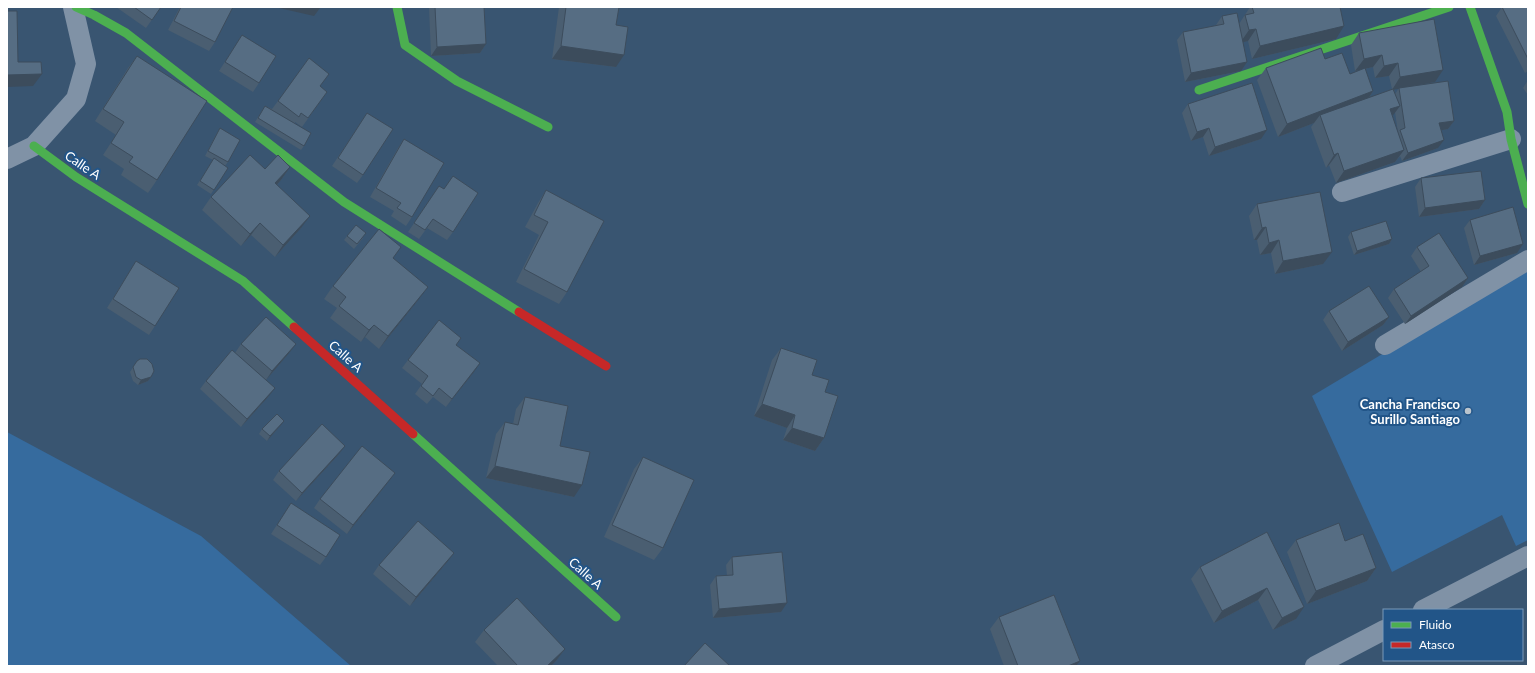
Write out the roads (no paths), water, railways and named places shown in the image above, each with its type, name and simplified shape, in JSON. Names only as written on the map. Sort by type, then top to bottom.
[{"type":"street","points":[[7,159],[34,146],[76,99],[86,64],[73,7]]},
{"type":"street","points":[[76,7],[94,15],[126,33],[344,202],[606,366]]},
{"type":"street","points":[[397,7],[405,45],[457,80],[548,127]]},
{"type":"street","points":[[1199,90],[1449,7]]},
{"type":"street","points":[[1470,7],[1507,112],[1511,138],[1528,204]]},
{"type":"street","points":[[1342,192],[1511,138]]},
{"type":"street","name":"Calle A","points":[[34,146],[76,177],[243,281],[616,617]]},
{"type":"street","points":[[1385,345],[1528,260]]},
{"type":"street","points":[[1425,609],[1528,556]]},
{"type":"street","points":[[1315,666],[1383,631]]},
{"type":"place","name":"Cancha Francisco Surillo Santiago","points":[[1468,411]]}]
